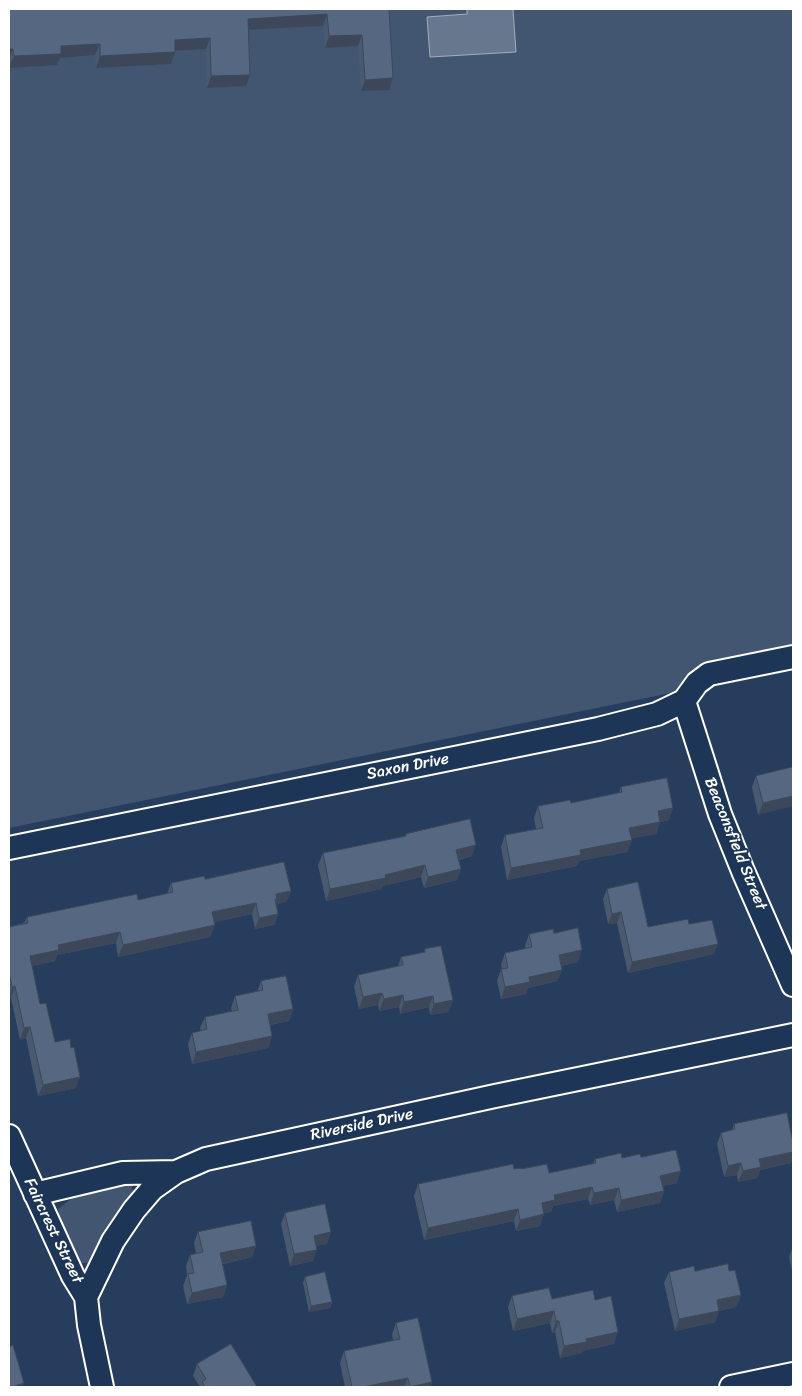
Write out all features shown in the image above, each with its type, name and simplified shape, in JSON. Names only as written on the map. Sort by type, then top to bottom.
[{"type":"street","name":"Saxon Drive","points":[[9,848],[598,729],[657,714],[684,701],[697,683],[709,674],[793,657]]},
{"type":"street","name":"Beaconsfield Street","points":[[684,701],[720,814],[793,985]]},
{"type":"street","name":"Riverside Drive","points":[[102,1387],[88,1325],[86,1298],[113,1241],[134,1210],[152,1189],[176,1172],[206,1159],[495,1096],[793,1035]]},
{"type":"street","name":"Faircrest Street","points":[[9,1136],[73,1276],[86,1298]]},
{"type":"street","points":[[35,1194],[123,1173],[176,1172]]},
{"type":"street","points":[[732,1387],[793,1374]]},
{"type":"shaded area","points":[[9,9],[793,9],[793,668],[9,828]]},
{"type":"shaded area","points":[[467,9],[513,9],[516,52],[430,57],[427,17],[467,14]]},
{"type":"shaded area","points":[[131,1184],[133,1193],[120,1208],[89,1263],[81,1263],[63,1232],[58,1209],[72,1198]]},
{"type":"building","points":[[9,9],[389,9],[393,78],[365,80],[362,35],[329,36],[327,14],[248,19],[250,75],[211,76],[210,38],[175,40],[175,52],[100,56],[100,44],[61,46],[61,54],[14,56],[13,49],[9,49]]},
{"type":"building","points":[[793,767],[793,796],[763,803],[756,776]]},
{"type":"building","points":[[667,778],[673,808],[658,811],[660,822],[629,828],[632,840],[580,850],[581,855],[511,868],[505,835],[543,828],[538,806],[570,800],[571,803],[622,792],[621,787]]},
{"type":"building","points":[[470,819],[476,845],[456,850],[461,869],[428,877],[425,865],[385,875],[386,878],[330,889],[323,853],[406,836],[406,834]]},
{"type":"building","points":[[284,862],[291,891],[276,894],[278,914],[259,918],[256,903],[212,912],[215,925],[123,945],[120,932],[58,945],[59,950],[30,956],[40,1004],[46,1003],[55,1042],[70,1039],[71,1048],[74,1047],[80,1077],[43,1085],[30,1027],[24,1028],[15,986],[12,987],[9,972],[9,927],[28,923],[27,917],[137,894],[138,900],[173,892],[171,883],[204,876],[205,879]]},
{"type":"building","points":[[638,882],[648,927],[688,919],[689,924],[712,920],[718,944],[632,962],[621,912],[612,914],[607,889]]},
{"type":"building","points":[[578,928],[582,950],[559,955],[562,970],[529,977],[530,982],[505,987],[501,969],[508,968],[505,953],[532,947],[529,934],[553,929],[554,933]]},
{"type":"building","points":[[441,946],[453,1000],[434,1004],[433,996],[404,1002],[403,995],[384,999],[382,993],[363,997],[358,975],[403,965],[401,957],[425,952],[425,949]]},
{"type":"building","points":[[286,976],[293,1009],[268,1014],[272,1036],[196,1052],[192,1033],[207,1029],[205,1017],[238,1010],[235,996],[263,990],[261,981]]},
{"type":"building","points":[[787,1113],[793,1152],[759,1159],[761,1167],[743,1171],[741,1163],[728,1166],[721,1133],[735,1129],[734,1124]]},
{"type":"building","points":[[676,1150],[681,1171],[660,1176],[664,1191],[621,1200],[619,1188],[594,1193],[592,1187],[554,1195],[555,1200],[542,1203],[544,1214],[520,1220],[518,1209],[428,1228],[418,1184],[513,1164],[514,1169],[521,1169],[547,1164],[549,1173],[596,1163],[595,1159],[621,1153],[622,1158],[640,1154],[641,1157]]},
{"type":"building","points":[[325,1204],[331,1232],[314,1236],[317,1250],[294,1254],[285,1213]]},
{"type":"building","points":[[251,1221],[256,1246],[220,1253],[227,1285],[192,1293],[188,1274],[194,1273],[190,1255],[203,1252],[198,1232]]},
{"type":"building","points":[[728,1264],[729,1271],[735,1270],[741,1295],[717,1300],[719,1311],[679,1319],[669,1272],[694,1266],[695,1271]]},
{"type":"building","points":[[325,1272],[332,1302],[311,1306],[305,1277]]},
{"type":"building","points":[[549,1288],[552,1299],[593,1290],[595,1300],[611,1296],[618,1332],[586,1339],[587,1342],[564,1346],[559,1321],[556,1321],[554,1311],[517,1319],[512,1296]]},
{"type":"building","points":[[418,1318],[432,1382],[410,1387],[408,1378],[363,1387],[352,1387],[344,1351],[400,1339],[396,1323]]},
{"type":"building","points":[[231,1344],[257,1387],[205,1387],[202,1382],[206,1379],[197,1364]]},
{"type":"building","points":[[13,1345],[24,1383],[9,1387],[9,1347]]}]
